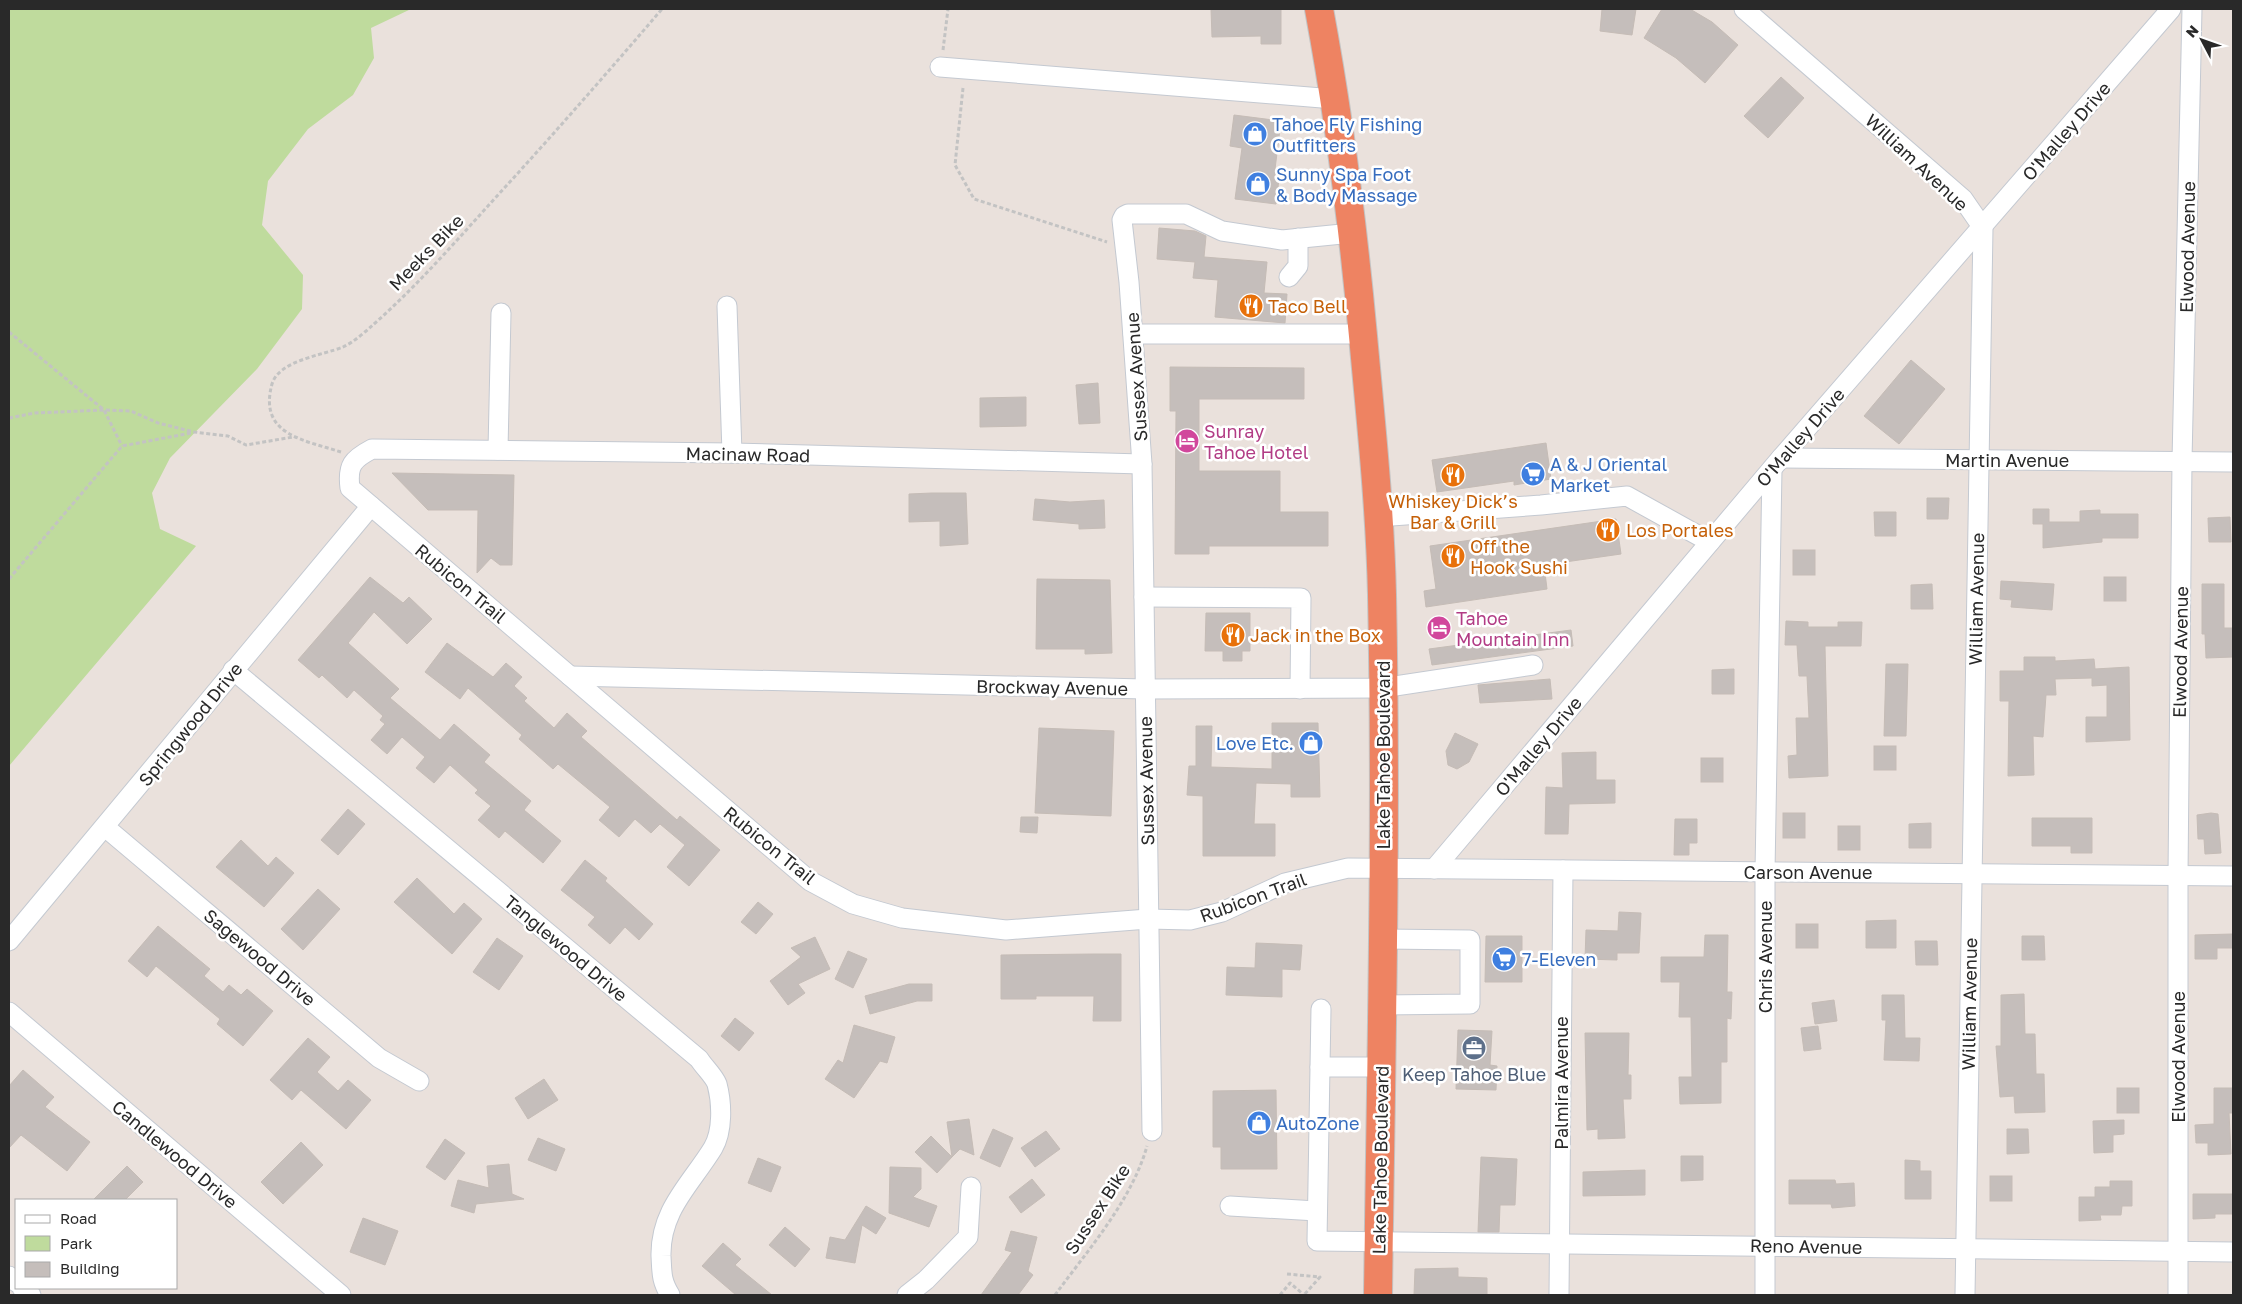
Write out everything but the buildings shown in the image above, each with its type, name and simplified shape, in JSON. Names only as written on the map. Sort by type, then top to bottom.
[{"type":"highway","name":"Lake Tahoe Boulevard","points":[[1319,9],[1334,99],[1352,233],[1363,334],[1378,517],[1382,688],[1383,869],[1378,1295]]},
{"type":"street","name":"William Avenue","points":[[1744,9],[1964,199],[1983,228],[1965,1295]]},
{"type":"street","name":"O'Malley Drive","points":[[1434,869],[1776,464],[1983,228],[2171,9]]},
{"type":"street","name":"Elwood Avenue","points":[[2178,1295],[2178,876],[2182,461],[2192,9]]},
{"type":"street","points":[[940,67],[1334,99]]},
{"type":"street","name":"Sussex Avenue","points":[[1152,1131],[1142,464],[1129,282],[1122,220],[1128,214],[1186,214],[1222,232],[1282,240],[1352,233]]},
{"type":"street","points":[[1289,277],[1298,266],[1298,238]]},
{"type":"street","points":[[727,306],[732,453]]},
{"type":"street","points":[[498,450],[501,313]]},
{"type":"street","points":[[1133,334],[1363,334]]},
{"type":"street","name":"Macinaw Road","points":[[356,458],[372,449],[732,453],[1142,464]]},
{"type":"street","name":"Rubicon Trail","points":[[356,458],[348,473],[350,488],[810,881],[853,904],[902,918],[1006,930],[1148,919],[1190,920],[1222,912],[1285,883],[1315,874],[1348,868],[1383,869]]},
{"type":"street","name":"Martin Avenue","points":[[1776,464],[1978,460],[2233,462]]},
{"type":"street","name":"Chris Avenue","points":[[1765,1295],[1765,872],[1776,464]]},
{"type":"street","points":[[1378,517],[1541,505],[1627,496],[1710,542]]},
{"type":"street","name":"Springwood Drive","points":[[9,941],[371,506]]},
{"type":"street","points":[[1144,597],[1301,598],[1300,689]]},
{"type":"street","name":"Brockway Avenue","points":[[570,676],[1145,689],[1300,689],[1382,688],[1533,665]]},
{"type":"street","name":"Tanglewood Drive","points":[[233,670],[699,1059],[716,1083],[721,1118],[714,1146],[692,1175],[666,1220],[661,1245],[662,1282],[670,1295]]},
{"type":"street","name":"Sagewood Drive","points":[[105,827],[379,1058],[419,1081]]},
{"type":"street","name":"Carson Avenue","points":[[1383,869],[2233,876]]},
{"type":"street","name":"Palmira Avenue","points":[[1559,1295],[1563,870]]},
{"type":"street","points":[[1382,1005],[1470,1004],[1470,940],[1383,940]]},
{"type":"street","points":[[1230,1206],[1317,1210],[1321,1009]]},
{"type":"street","name":"Candlewood Drive","points":[[9,1012],[341,1295]]},
{"type":"street","points":[[1320,1067],[1381,1067]]},
{"type":"street","points":[[907,1295],[926,1280],[968,1237],[971,1187]]},
{"type":"street","name":"Reno Avenue","points":[[1317,1210],[1317,1241],[1379,1243],[1560,1242],[2233,1252]]},
{"type":"path","name":"Meeks Bike","points":[[356,458],[287,434],[276,425],[270,411],[273,381],[282,370],[297,361],[345,346],[372,326],[417,284],[595,87],[662,9]]},
{"type":"path","points":[[940,67],[948,9]]},
{"type":"path","points":[[964,80],[955,165],[974,199],[1124,248]]},
{"type":"path","points":[[9,332],[104,410],[122,446]]},
{"type":"path","points":[[9,418],[35,412],[131,411],[158,423],[194,432],[228,436],[246,445],[295,436]]},
{"type":"path","points":[[9,579],[122,446],[194,432]]},
{"type":"path","name":"Sussex Bike","points":[[1055,1295],[1128,1191],[1140,1170],[1152,1131]]},
{"type":"path","points":[[1280,1295],[1290,1283],[1303,1295],[1320,1277],[1287,1274]]},
{"type":"green space","points":[[9,9],[411,9],[371,28],[374,58],[353,95],[308,129],[268,181],[262,225],[303,275],[302,309],[257,369],[170,458],[152,493],[160,529],[196,546],[9,766]]},
{"type":"place","name":"Tahoe Fly Fishing Outfitters","points":[[1255,134]]},
{"type":"place","name":"Sunny Spa Foot & Body Massage","points":[[1258,184]]},
{"type":"place","name":"Taco Bell","points":[[1251,306]]},
{"type":"place","name":"Sunray Tahoe Hotel","points":[[1187,441]]},
{"type":"place","name":"A & J Oriental Market","points":[[1533,474]]},
{"type":"place","name":"Whiskey Dick’s Bar & Grill","points":[[1453,475]]},
{"type":"place","name":"Los Portales","points":[[1608,530]]},
{"type":"place","name":"Off the Hook Sushi","points":[[1453,556]]},
{"type":"place","name":"Tahoe Mountain Inn","points":[[1439,628]]},
{"type":"place","name":"Jack in the Box","points":[[1233,635]]},
{"type":"place","name":"Love Etc.","points":[[1311,743]]},
{"type":"place","name":"7-Eleven","points":[[1504,959]]},
{"type":"place","name":"Keep Tahoe Blue","points":[[1474,1048]]},
{"type":"place","name":"AutoZone","points":[[1259,1123]]}]
